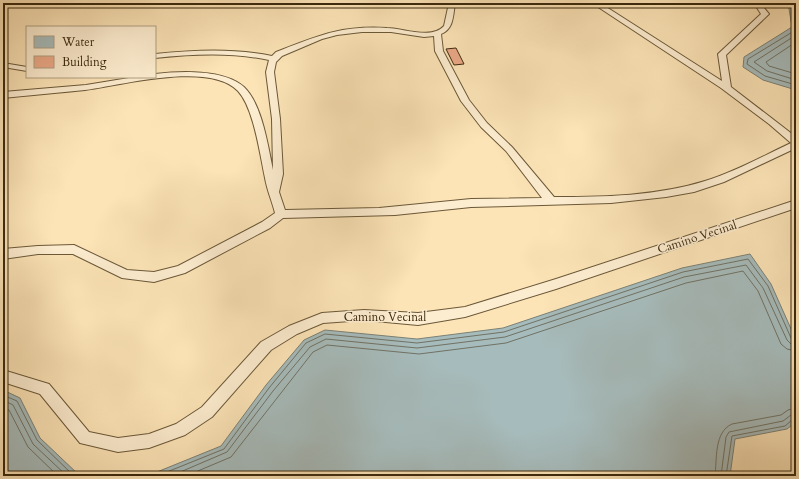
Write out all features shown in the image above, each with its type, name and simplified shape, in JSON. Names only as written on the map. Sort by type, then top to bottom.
[{"type":"lane","points":[[274,192],[278,174],[276,120],[270,72],[270,64],[273,59],[279,54],[330,34],[346,31],[390,30],[429,34],[437,33],[444,30],[448,26],[452,3]]},
{"type":"lane","points":[[3,254],[38,250],[74,249],[126,275],[154,277],[181,270],[266,225],[281,214],[335,214],[411,210],[470,203],[603,200],[649,197],[694,188],[734,174],[796,143],[770,119],[728,88],[594,3]]},
{"type":"lane","points":[[728,88],[722,54],[765,14],[757,3]]},
{"type":"lane","points":[[437,33],[439,51],[465,101],[484,125],[509,149],[551,201]]},
{"type":"lane","points":[[156,56],[230,54],[256,55],[273,59]]},
{"type":"lane","points":[[3,65],[26,69]]},
{"type":"lane","points":[[156,76],[174,74],[203,76],[229,82],[241,90],[254,114],[281,214]]},
{"type":"lane","points":[[3,95],[86,87],[144,78]]},
{"type":"lane","name":"Camino Vecinal","points":[[3,376],[44,389],[85,438],[118,446],[149,440],[180,430],[207,412],[266,346],[293,330],[322,318],[364,315],[418,319],[465,312],[593,272],[796,204]]},
{"type":"water","points":[[788,3],[796,3],[796,90],[763,80],[743,67],[744,57],[792,27]]},
{"type":"water","points":[[750,254],[771,284],[796,340],[796,422],[787,429],[735,439],[730,476],[147,476],[221,446],[266,385],[304,340],[325,330],[417,339],[503,328],[682,268]]},
{"type":"water","points":[[3,390],[20,398],[40,438],[79,475],[88,476],[3,476]]},
{"type":"building","points":[[456,48],[464,64],[454,65],[446,49]]}]
